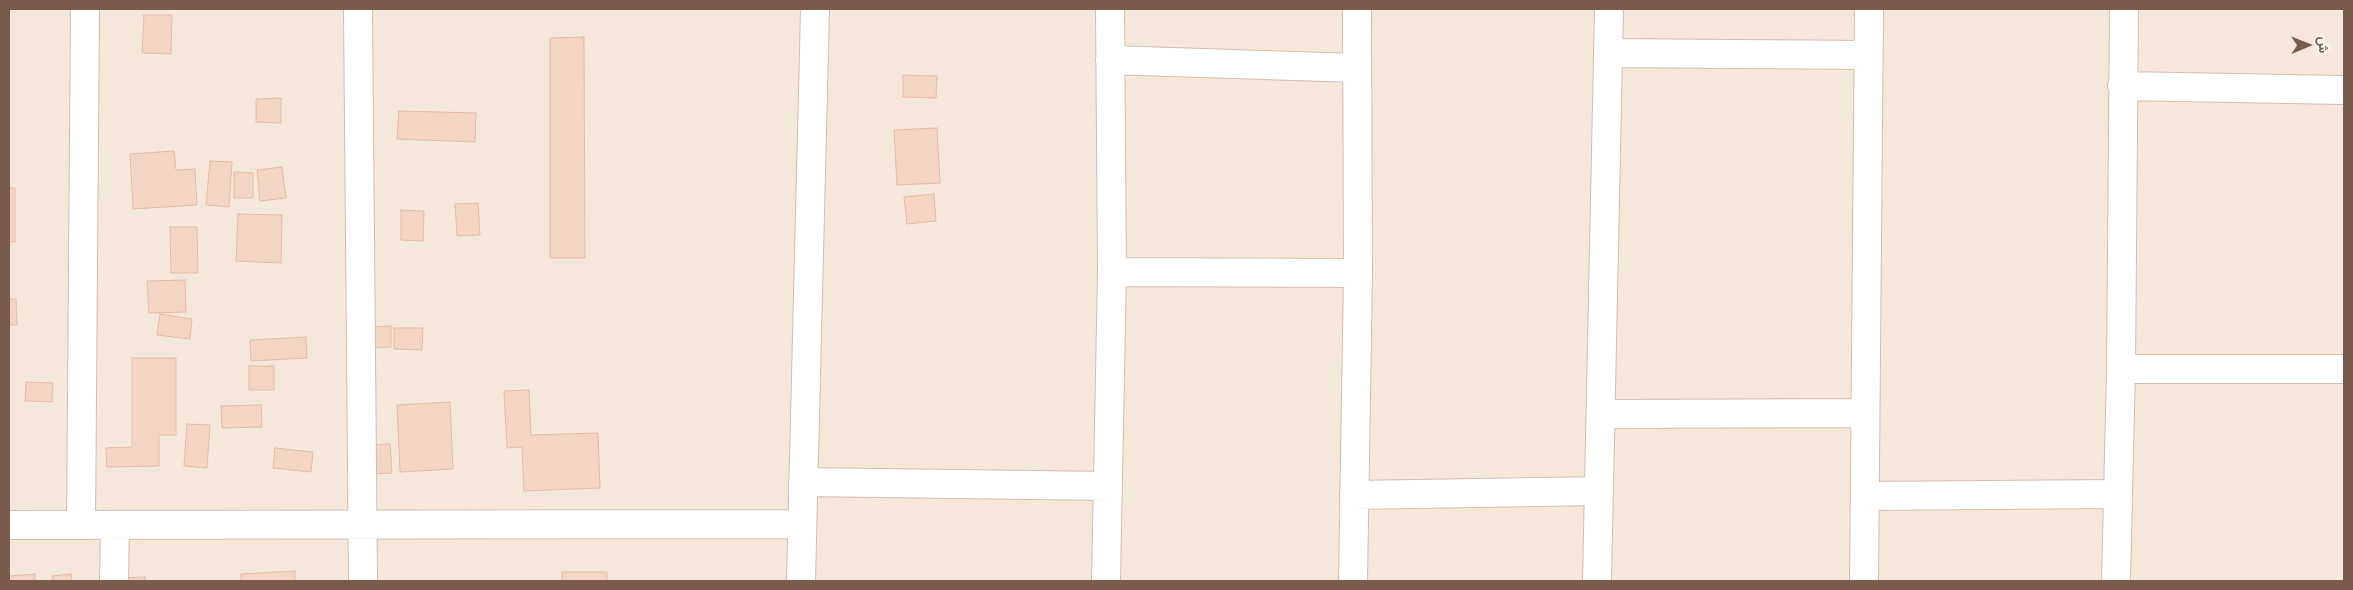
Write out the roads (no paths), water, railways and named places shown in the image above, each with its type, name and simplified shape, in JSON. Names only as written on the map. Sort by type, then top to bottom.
[{"type":"street","points":[[82,525],[85,9]]},
{"type":"street","points":[[358,9],[363,581]]},
{"type":"street","points":[[801,581],[816,9]]},
{"type":"street","points":[[1106,581],[1112,272],[1110,9]]},
{"type":"street","points":[[1354,581],[1358,273],[1357,9]]},
{"type":"street","points":[[1597,581],[1609,9]]},
{"type":"street","points":[[1864,581],[1869,9]]},
{"type":"street","points":[[2116,581],[2121,369],[2124,9]]},
{"type":"street","points":[[1608,53],[1868,55]]},
{"type":"street","points":[[1110,60],[1356,68]]},
{"type":"street","points":[[2122,86],[2344,90]]},
{"type":"street","points":[[1112,272],[1358,273]]},
{"type":"street","points":[[2121,369],[2344,368]]},
{"type":"street","points":[[1601,414],[1865,413]]},
{"type":"street","points":[[803,482],[1108,486]]},
{"type":"street","points":[[1354,495],[1599,491]]},
{"type":"street","points":[[1864,496],[2117,494]]},
{"type":"street","points":[[9,525],[802,524]]},
{"type":"street","points":[[114,581],[115,525]]}]
